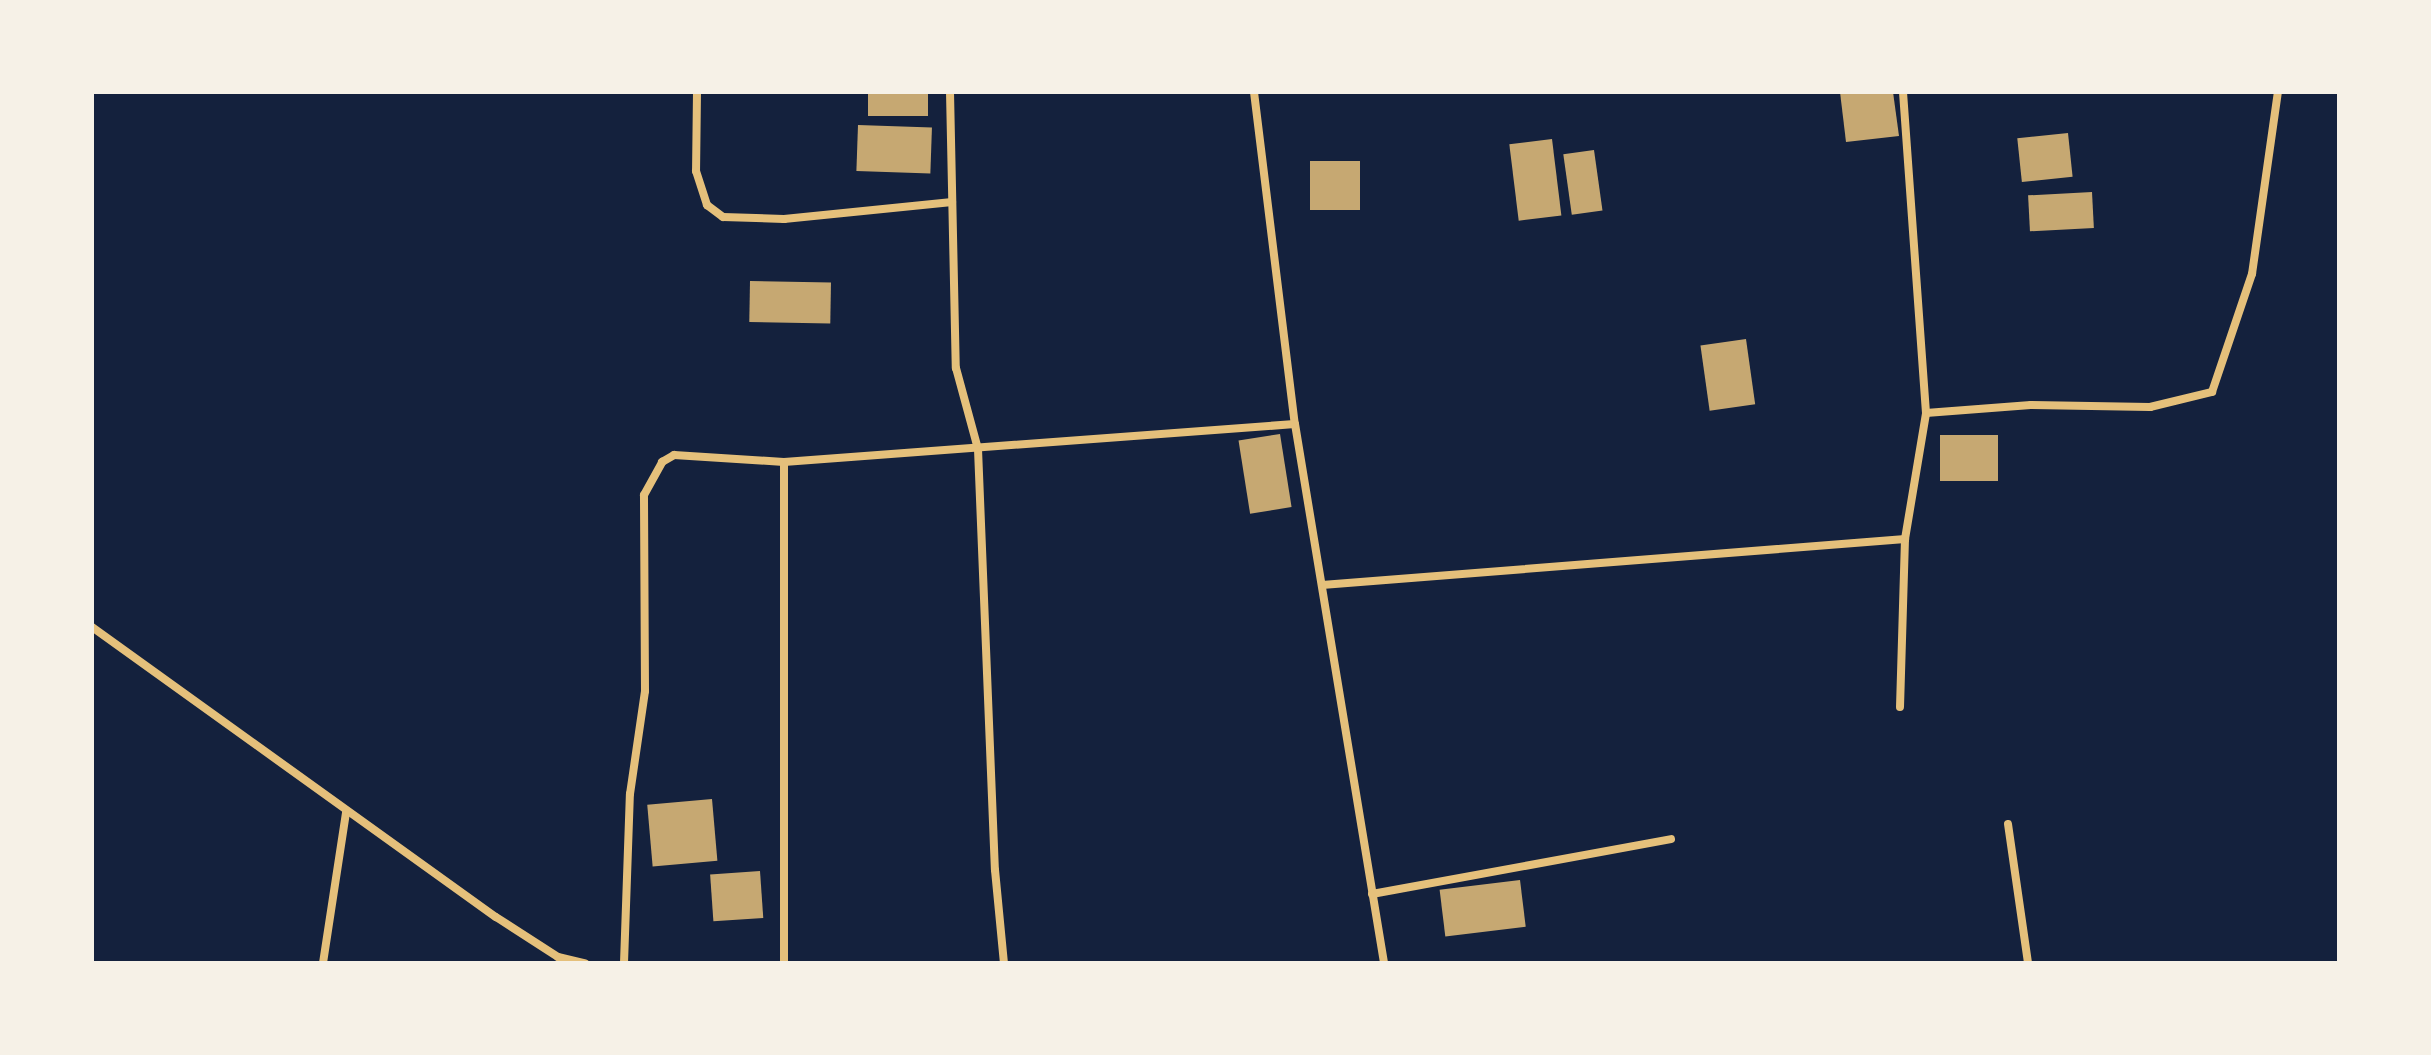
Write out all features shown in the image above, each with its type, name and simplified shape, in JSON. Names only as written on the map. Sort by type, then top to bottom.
[{"type":"street","points":[[697,92],[696,171],[707,205],[723,217],[784,219],[952,202]]},
{"type":"street","points":[[950,92],[956,368],[978,449],[995,870],[1004,963]]},
{"type":"street","points":[[1254,92],[1295,424],[1384,963]]},
{"type":"street","points":[[1900,707],[1905,539],[1926,413],[1903,92]]},
{"type":"street","points":[[1926,413],[2031,405],[2150,407],[2212,392],[2252,274],[2278,92]]},
{"type":"street","points":[[624,963],[630,794],[645,691],[648,483],[662,462],[674,455],[784,462],[1295,424]]},
{"type":"street","points":[[784,462],[784,963]]},
{"type":"street","points":[[1322,585],[1905,539]]},
{"type":"street","points":[[92,627],[346,812],[558,957],[585,963]]},
{"type":"street","points":[[323,963],[346,812]]},
{"type":"street","points":[[2008,824],[2028,963]]},
{"type":"street","points":[[1372,894],[1671,839]]},
{"type":"building","points":[[868,92],[928,92],[928,116],[868,116]]},
{"type":"building","points":[[1840,92],[1893,92],[1899,136],[1846,142]]},
{"type":"building","points":[[858,125],[932,128],[930,174],[856,171]]},
{"type":"building","points":[[2068,133],[2073,177],[2022,182],[2017,138]]},
{"type":"building","points":[[1552,139],[1561,215],[1519,221],[1509,144]]},
{"type":"building","points":[[1594,150],[1602,210],[1572,215],[1563,154]]},
{"type":"building","points":[[1310,161],[1360,161],[1360,210],[1310,210]]},
{"type":"building","points":[[2092,192],[2094,228],[2030,231],[2028,195]]},
{"type":"building","points":[[750,281],[831,282],[830,323],[749,322]]},
{"type":"building","points":[[1746,339],[1755,404],[1710,411],[1700,345]]},
{"type":"building","points":[[1280,434],[1292,507],[1250,514],[1239,441]]},
{"type":"building","points":[[1940,435],[1998,435],[1998,481],[1940,481]]},
{"type":"building","points":[[712,799],[717,861],[653,866],[647,805]]},
{"type":"building","points":[[760,871],[763,918],[713,921],[710,874]]},
{"type":"building","points":[[1520,880],[1526,927],[1445,937],[1440,890]]}]
